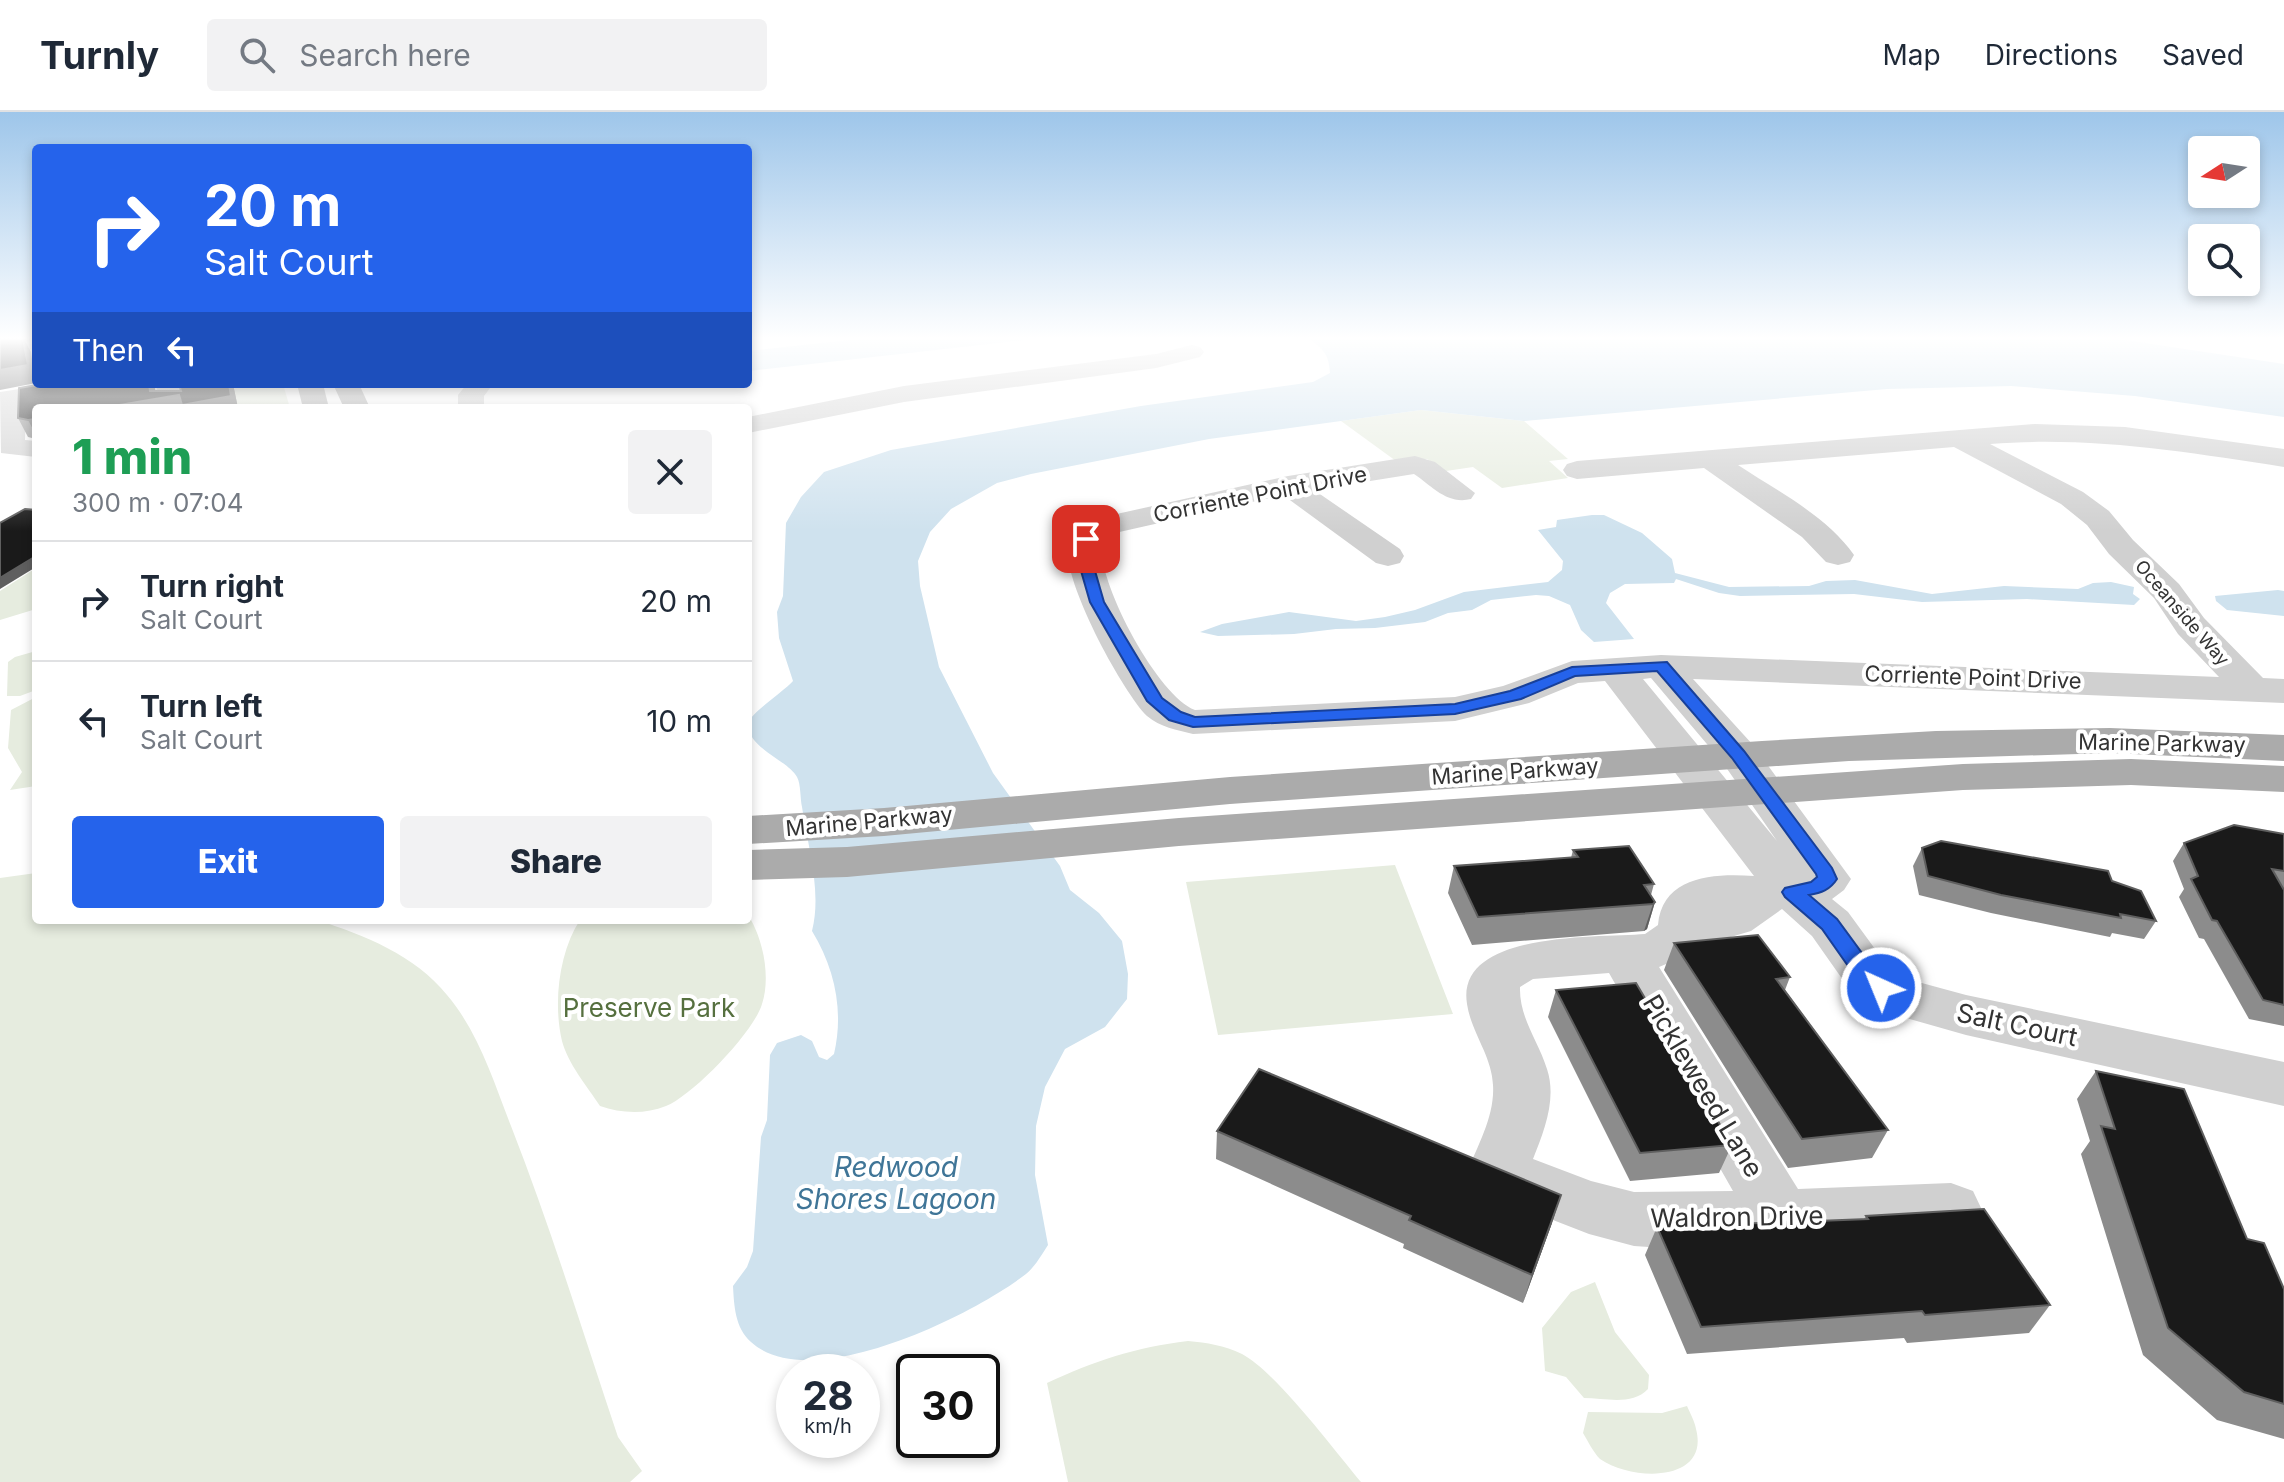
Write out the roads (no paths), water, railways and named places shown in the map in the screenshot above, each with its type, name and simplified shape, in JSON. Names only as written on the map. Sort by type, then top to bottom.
[{"type":"main road","name":"Marine Parkway","points":[[752,865],[847,862],[1132,817],[1738,754],[1991,741],[2168,741],[2284,748]]},
{"type":"main road","name":"Marine Parkway","points":[[752,830],[1715,795],[1963,777],[2131,772],[2284,779]]},
{"type":"street","points":[[6,403],[11,447],[32,449]]},
{"type":"street","points":[[752,424],[859,403]]},
{"type":"street","points":[[1577,470],[2035,432],[2125,435],[2284,458]]},
{"type":"street","name":"Oceanside Way","points":[[1956,437],[2072,498],[2098,518],[2121,547],[2167,591],[2191,626],[2267,689]]},
{"type":"street","points":[[1711,460],[1813,530],[1838,555]]},
{"type":"street","name":"Corriente Point Drive","points":[[1460,493],[1425,468],[1415,465],[1288,485],[1105,526],[1086,539],[1084,557],[1097,602],[1152,695],[1161,707],[1193,722],[1455,709],[1515,695],[1572,672],[1661,666],[2267,689]]},
{"type":"street","points":[[1288,485],[1388,556]]},
{"type":"street","points":[[1624,954],[1663,947],[1683,932],[1722,924],[1781,892],[1817,887],[1827,879],[1738,754],[1661,666]]},
{"type":"street","points":[[1615,669],[1715,795]]},
{"type":"street","name":"Salt Court","points":[[1715,795],[1781,892],[1830,924],[1868,977],[1900,999],[2284,1084]]},
{"type":"street","name":"Waldron Drive","points":[[1624,954],[1526,962],[1498,977],[1491,991],[1492,1006],[1516,1057],[1522,1083],[1514,1129],[1476,1163],[1589,1207],[1634,1219],[1679,1221],[1951,1210]]},
{"type":"street","name":"Pickleweed Lane","points":[[1624,954],[1782,1218]]},
{"type":"water","name":"Redwood Shores Lagoon","points":[[1163,403],[1729,403],[1524,421],[1421,410],[1209,439],[1031,474],[997,483],[951,509],[930,532],[918,561],[920,586],[939,667],[993,773],[1060,866],[1070,890],[1099,913],[1122,941],[1128,974],[1127,999],[1105,1027],[1065,1049],[1045,1087],[1036,1126],[1035,1175],[1048,1245],[1029,1271],[969,1310],[891,1344],[854,1354],[776,1355],[751,1342],[746,1336],[735,1308],[733,1286],[747,1267],[753,1251],[761,1137],[767,1120],[770,1055],[777,1043],[801,1035],[812,1041],[819,1057],[827,1060],[834,1054],[838,1022],[832,975],[812,931],[815,885],[798,780],[792,770],[753,739],[752,717],[793,681],[779,638],[777,612],[783,596],[786,523],[801,497],[824,472],[891,450]]},
{"type":"water","name":"Redwood Shores Lagoon","points":[[2184,403],[2284,403],[2284,417]]},
{"type":"water","points":[[1604,515],[1642,533],[1672,559],[1675,573],[1729,587],[1809,586],[1826,581],[1855,580],[1932,594],[2004,586],[2078,589],[2093,583],[2111,582],[2134,587],[2133,594],[2140,599],[2134,605],[2027,599],[1922,602],[1854,594],[1740,596],[1719,593],[1676,579],[1674,583],[1625,584],[1610,593],[1606,603],[1634,639],[1594,642],[1581,630],[1570,605],[1549,596],[1536,595],[1491,600],[1472,610],[1448,613],[1425,622],[1375,628],[1218,636],[1200,632],[1222,624],[1289,612],[1356,621],[1385,617],[1464,592],[1548,582],[1562,570],[1563,561],[1538,530],[1556,527],[1557,520]]},
{"type":"water","points":[[2284,591],[2284,616],[2227,610],[2216,601],[2215,596]]},
{"type":"park label","name":"Preserve Park","points":[[649,1008]]}]
